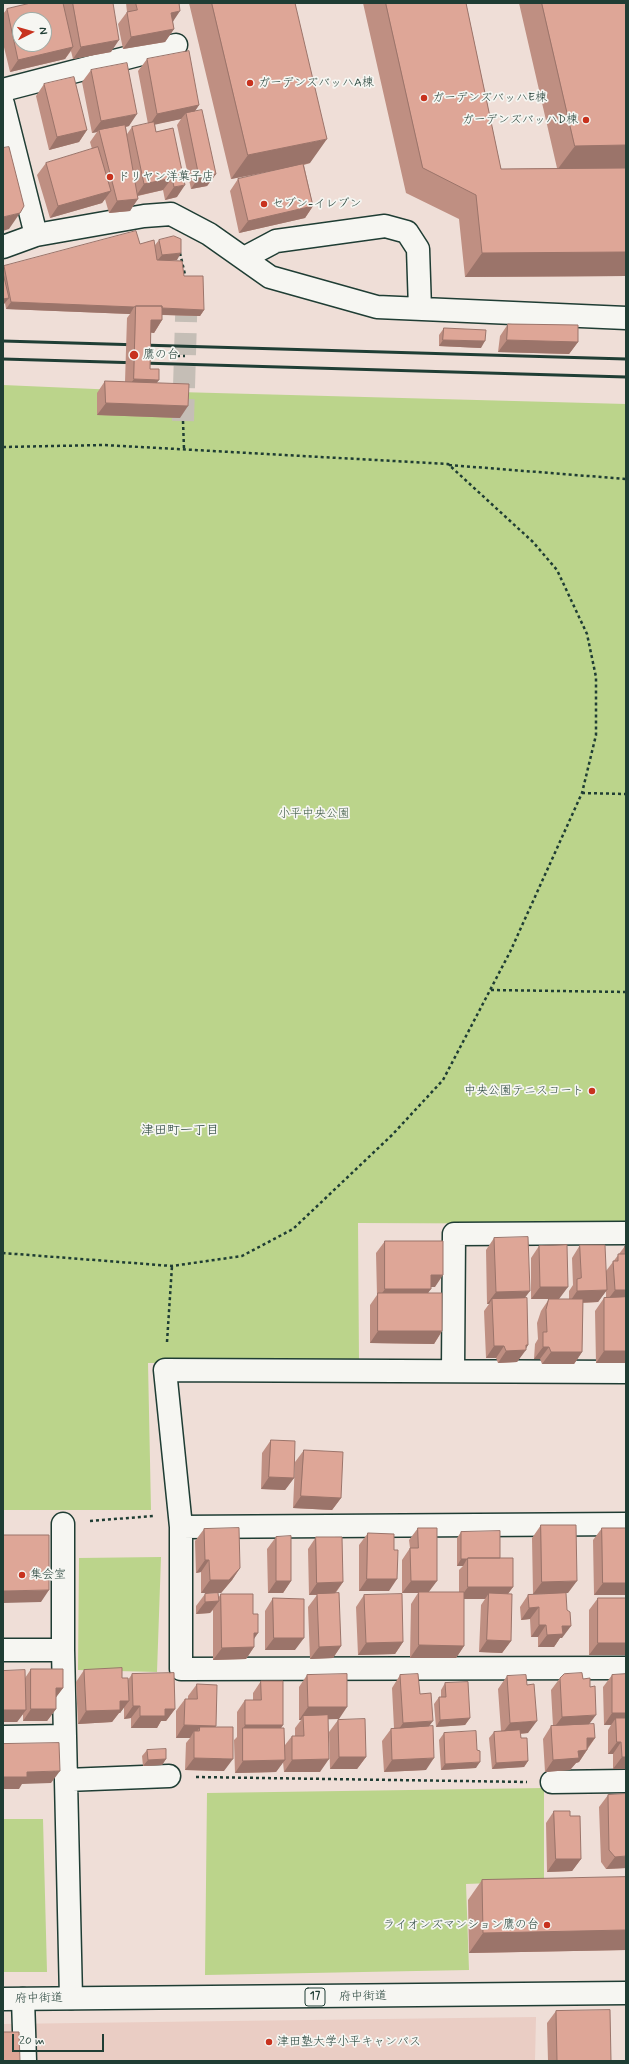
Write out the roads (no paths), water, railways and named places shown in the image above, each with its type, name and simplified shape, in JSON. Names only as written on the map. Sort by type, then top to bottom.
[{"type":"street","points":[[3,90],[176,45]]},
{"type":"street","points":[[3,104],[36,235]]},
{"type":"street","points":[[3,247],[36,235],[144,216],[171,214],[209,234],[270,278],[377,307],[626,318]]},
{"type":"street","points":[[244,258],[276,241],[385,226],[407,232],[418,249],[420,309]]},
{"type":"street","points":[[453,1370],[454,1234],[626,1233]]},
{"type":"street","points":[[626,1372],[453,1370],[165,1370],[180,1520],[181,1669],[626,1668]]},
{"type":"street","points":[[180,1520],[626,1524]]},
{"type":"street","points":[[63,1524],[64,1736],[71,1998]]},
{"type":"street","points":[[3,1650],[63,1650]]},
{"type":"street","points":[[3,1737],[64,1736]]},
{"type":"street","points":[[66,1780],[169,1776]]},
{"type":"street","points":[[552,1782],[626,1781]]},
{"type":"street","name":"府中街道","points":[[13,1999],[626,1993]]},
{"type":"street","points":[[13,1999],[25,2061]]},
{"type":"tunnel","points":[[183,421],[187,286]]},
{"type":"railway","points":[[3,341],[626,359]]},
{"type":"railway","points":[[3,359],[626,377]]},
{"type":"place","name":"ガーデンズバッハA棟","points":[[250,83]]},
{"type":"place","name":"ガーデンズバッハE棟","points":[[424,98]]},
{"type":"place","name":"ガーデンズバッハD棟","points":[[586,120]]},
{"type":"place","name":"ドリヤン洋菓子店","points":[[110,177]]},
{"type":"place","name":"セブン-イレブン","points":[[264,204]]},
{"type":"place","name":"鷹の台","points":[[134,355]]},
{"type":"place","name":"中央公園テニスコート","points":[[592,1091]]},
{"type":"place","name":"集会室","points":[[22,1575]]},
{"type":"place","name":"ライオンズマンション鷹の台","points":[[547,1925]]},
{"type":"place","name":"津田塾大学小平キャンパス","points":[[269,2042]]},
{"type":"district","name":"津田町一丁目","points":[[180,1131]]},
{"type":"park label","name":"小平中央公園","points":[[314,814]]}]
